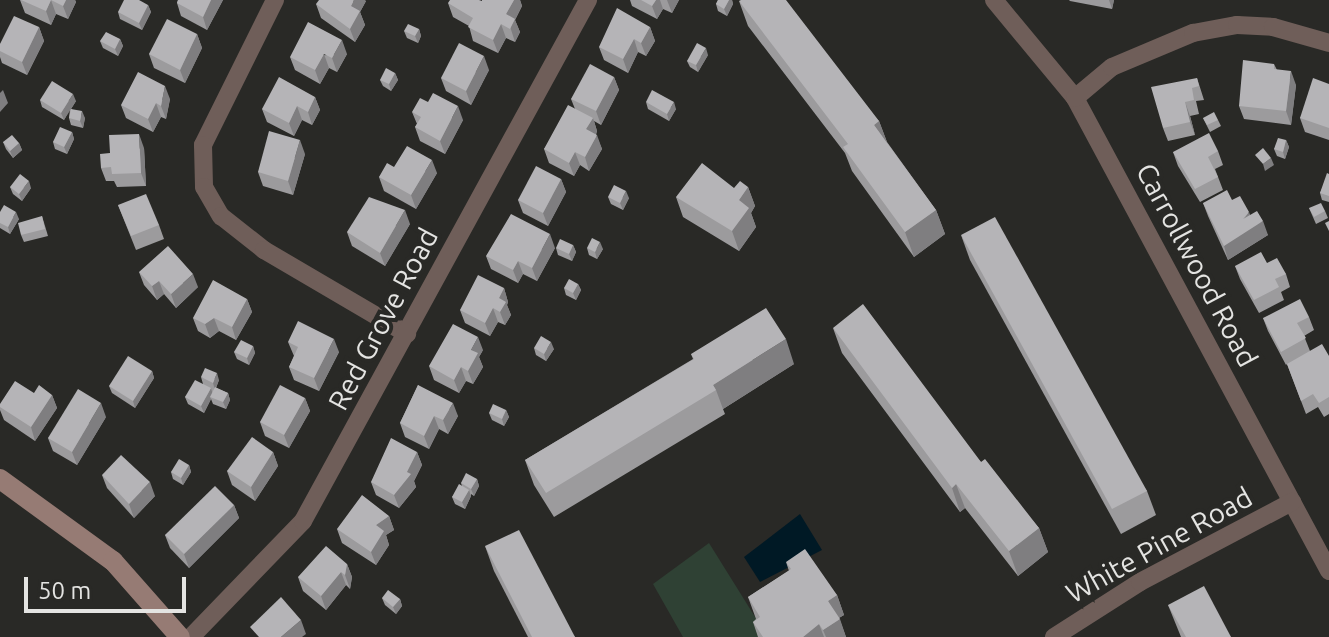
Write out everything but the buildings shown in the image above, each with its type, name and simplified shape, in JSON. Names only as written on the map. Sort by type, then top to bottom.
[{"type":"street","points":[[275,0],[203,145],[204,187],[221,216],[264,250],[407,334]]},
{"type":"street","name":"Red Grove Road","points":[[191,637],[303,521],[588,0]]},
{"type":"street","name":"Carrollwood Road","points":[[994,0],[1075,98],[1329,571]]},
{"type":"street","points":[[1075,98],[1112,67],[1193,33],[1237,25],[1273,27],[1329,43]]},
{"type":"street","points":[[0,479],[113,561],[180,637]]},
{"type":"street","name":"White Pine Road","points":[[1054,637],[1140,582],[1292,502]]},
{"type":"green space","points":[[709,543],[766,637],[683,637],[653,584]]},
{"type":"water","points":[[800,514],[822,550],[760,582],[744,557]]}]
